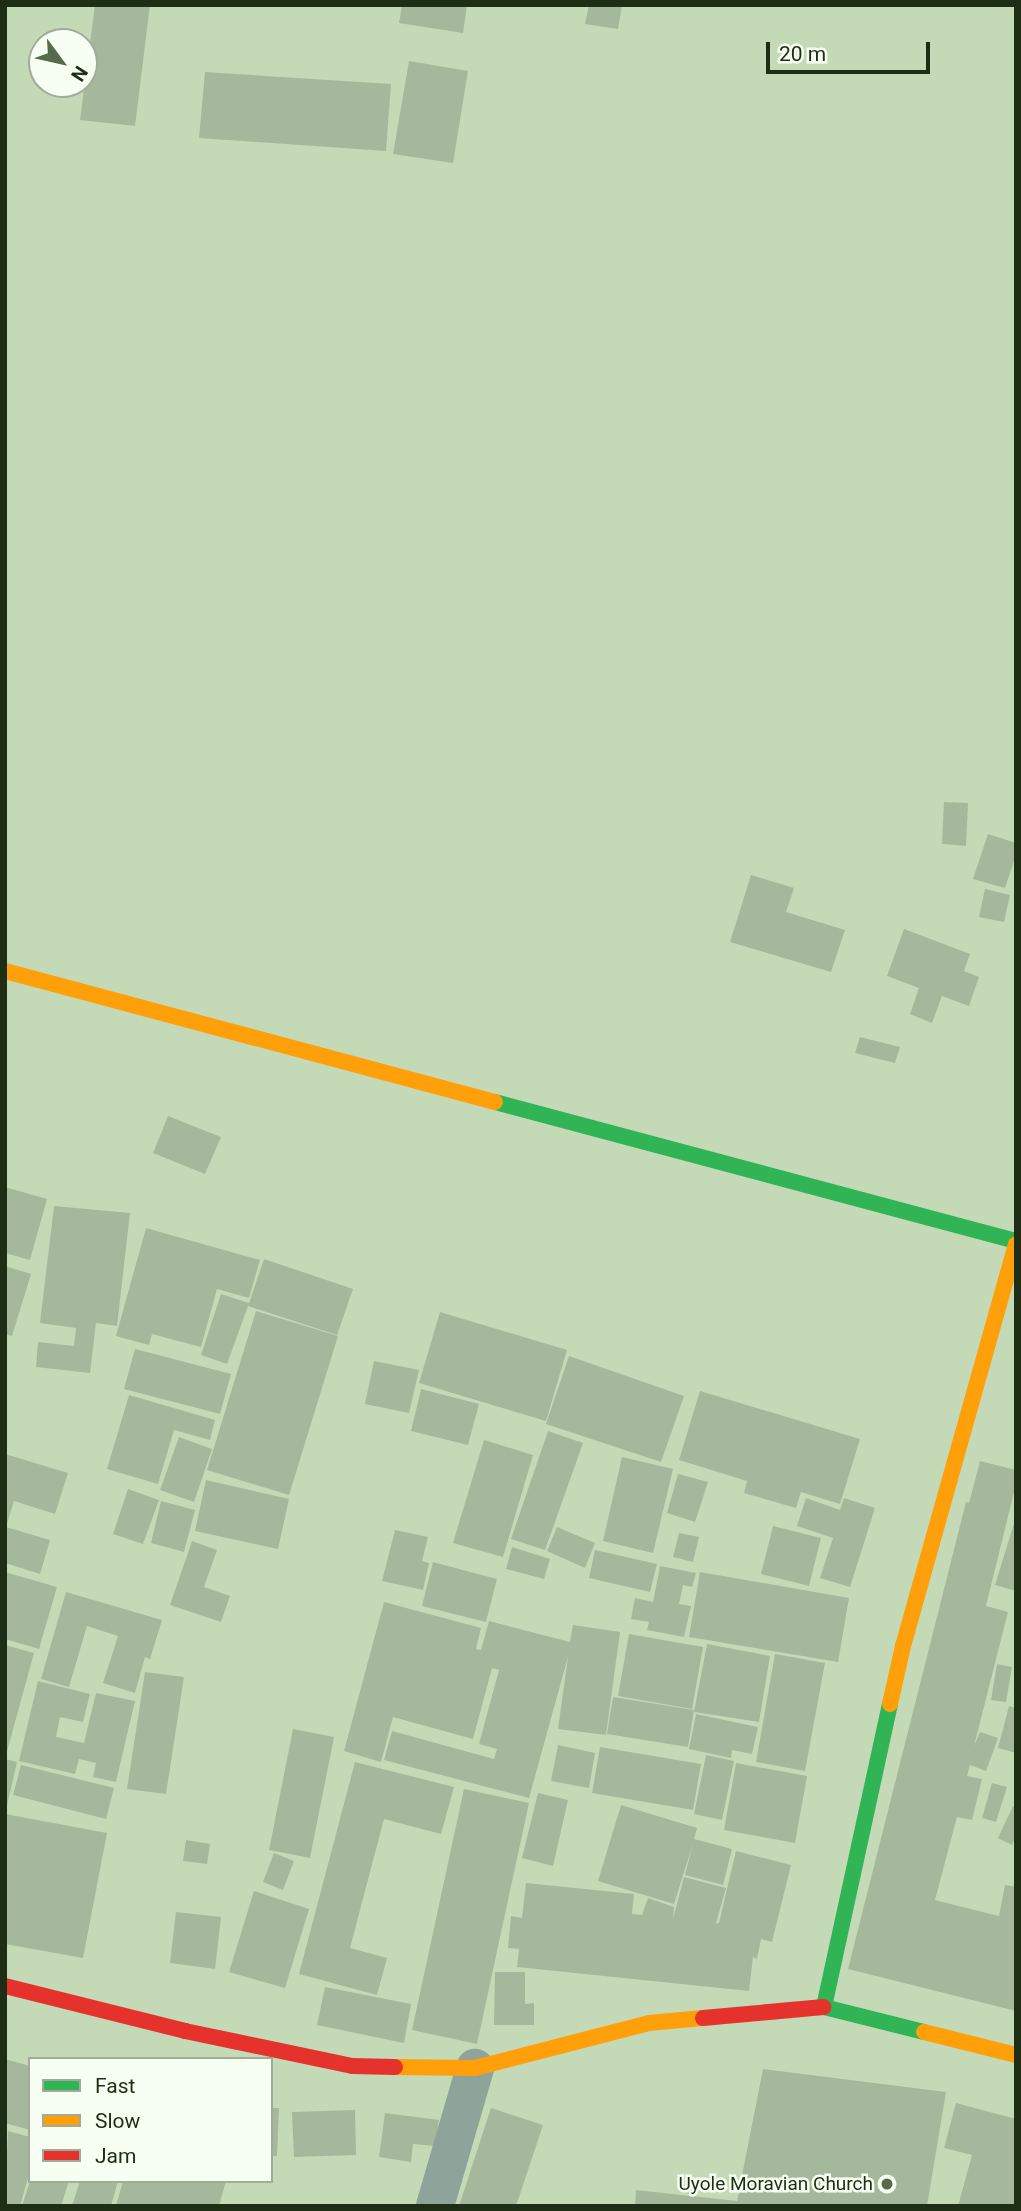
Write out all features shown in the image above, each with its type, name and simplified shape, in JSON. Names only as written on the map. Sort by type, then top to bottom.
[{"type":"main road","points":[[5,971],[1016,1243],[903,1646],[824,2007]]},
{"type":"main road","points":[[5,1986],[185,2031],[352,2066],[475,2068],[649,2023],[824,2007],[1016,2055]]},
{"type":"street","points":[[435,2206],[475,2068]]},
{"type":"building","points":[[95,5],[150,5],[135,126],[80,120],[83,98],[98,98],[98,28],[92,28]]},
{"type":"building","points":[[402,5],[467,5],[463,33],[399,23]]},
{"type":"building","points":[[589,5],[622,5],[618,29],[585,24]]},
{"type":"building","points":[[409,61],[468,71],[453,163],[393,154]]},
{"type":"building","points":[[205,72],[391,84],[386,151],[199,138]]},
{"type":"building","points":[[944,802],[968,803],[966,846],[942,844]]},
{"type":"building","points":[[988,834],[1016,843],[1016,855],[1005,888],[973,879]]},
{"type":"building","points":[[751,875],[794,888],[786,912],[845,930],[831,972],[730,942]]},
{"type":"building","points":[[985,889],[1010,895],[1004,922],[979,917]]},
{"type":"building","points":[[904,929],[970,954],[964,971],[979,977],[969,1006],[942,996],[932,1023],[910,1014],[919,988],[887,976]]},
{"type":"building","points":[[860,1037],[900,1047],[895,1063],[855,1053]]},
{"type":"building","points":[[168,1116],[221,1137],[205,1174],[153,1153]]},
{"type":"building","points":[[5,1187],[47,1199],[30,1260],[5,1253]]},
{"type":"building","points":[[54,1206],[130,1213],[117,1326],[96,1323],[90,1373],[36,1367],[38,1342],[74,1346],[76,1328],[40,1323]]},
{"type":"building","points":[[146,1228],[260,1260],[249,1298],[217,1289],[201,1347],[152,1334],[149,1345],[116,1336]]},
{"type":"building","points":[[264,1259],[353,1289],[337,1335],[248,1306],[227,1364],[201,1355],[221,1294],[249,1303]]},
{"type":"building","points":[[5,1266],[31,1274],[12,1336],[5,1334]]},
{"type":"building","points":[[256,1311],[338,1336],[289,1495],[207,1470]]},
{"type":"building","points":[[440,1312],[567,1350],[546,1421],[419,1383]]},
{"type":"building","points":[[135,1349],[231,1374],[220,1414],[124,1389]]},
{"type":"building","points":[[569,1356],[684,1396],[661,1462],[546,1424]]},
{"type":"building","points":[[374,1361],[419,1370],[409,1413],[365,1404]]},
{"type":"building","points":[[421,1389],[479,1404],[468,1445],[411,1431]]},
{"type":"building","points":[[700,1391],[860,1439],[840,1504],[801,1492],[796,1508],[744,1493],[747,1481],[679,1460]]},
{"type":"building","points":[[129,1395],[215,1420],[210,1440],[174,1430],[158,1484],[107,1469]]},
{"type":"building","points":[[548,1431],[583,1443],[545,1550],[511,1539]]},
{"type":"building","points":[[179,1437],[212,1449],[194,1502],[160,1490]]},
{"type":"building","points":[[484,1440],[533,1455],[503,1557],[453,1543]]},
{"type":"building","points":[[5,1454],[68,1473],[55,1514],[14,1501],[6,1527],[50,1540],[40,1574],[5,1563]]},
{"type":"building","points":[[622,1457],[673,1469],[653,1553],[603,1541]]},
{"type":"building","points":[[980,1461],[1016,1470],[1016,1484],[986,1606],[1008,1612],[974,1746],[980,1732],[998,1738],[986,1771],[970,1765],[967,1776],[982,1779],[972,1820],[957,1817],[935,1900],[999,1916],[1005,1885],[1016,1887],[1016,2011],[848,1969],[966,1502],[969,1503]]},
{"type":"building","points":[[678,1474],[708,1482],[695,1522],[667,1513]]},
{"type":"building","points":[[206,1480],[289,1499],[278,1549],[195,1531]]},
{"type":"building","points":[[128,1489],[159,1500],[143,1544],[113,1534]]},
{"type":"building","points":[[806,1498],[840,1510],[844,1498],[875,1508],[850,1587],[820,1578],[833,1538],[797,1526]]},
{"type":"building","points":[[161,1501],[195,1510],[184,1552],[151,1543]]},
{"type":"building","points":[[1016,1520],[1016,1591],[995,1585]]},
{"type":"building","points":[[773,1526],[821,1538],[809,1586],[761,1574]]},
{"type":"building","points":[[557,1527],[595,1543],[585,1568],[547,1551]]},
{"type":"building","points":[[395,1530],[428,1537],[422,1561],[429,1563],[423,1590],[382,1581]]},
{"type":"building","points":[[679,1533],[699,1537],[693,1562],[673,1557]]},
{"type":"building","points":[[192,1541],[217,1550],[204,1587],[230,1596],[221,1622],[170,1605]]},
{"type":"building","points":[[512,1547],[550,1559],[544,1579],[506,1569]]},
{"type":"building","points":[[595,1550],[657,1564],[650,1592],[589,1578]]},
{"type":"building","points":[[433,1562],[497,1579],[486,1622],[422,1606]]},
{"type":"building","points":[[660,1566],[696,1573],[692,1587],[683,1585],[679,1604],[691,1606],[684,1637],[647,1630],[649,1622],[631,1619],[635,1598],[653,1602]]},
{"type":"building","points":[[5,1572],[57,1587],[39,1649],[5,1639]]},
{"type":"building","points":[[700,1572],[849,1598],[838,1662],[689,1637]]},
{"type":"building","points":[[66,1592],[162,1620],[150,1659],[145,1657],[135,1693],[103,1683],[118,1636],[87,1626],[69,1687],[41,1679]]},
{"type":"building","points":[[384,1602],[481,1628],[476,1649],[481,1650],[489,1621],[570,1642],[573,1625],[620,1632],[606,1735],[558,1729],[568,1657],[529,1798],[384,1760],[392,1731],[494,1759],[497,1749],[479,1744],[499,1670],[492,1668],[473,1739],[393,1717],[381,1762],[344,1751]]},
{"type":"building","points":[[629,1634],[703,1647],[692,1709],[618,1696]]},
{"type":"building","points":[[707,1644],[770,1656],[759,1722],[694,1712]]},
{"type":"building","points":[[5,1645],[34,1653],[6,1755],[5,1755]]},
{"type":"building","points":[[775,1654],[825,1663],[805,1771],[756,1762]]},
{"type":"building","points":[[997,1664],[1012,1667],[1006,1702],[991,1700]]},
{"type":"building","points":[[145,1672],[184,1677],[166,1794],[127,1789]]},
{"type":"building","points":[[38,1681],[90,1694],[83,1722],[60,1717],[56,1737],[84,1743],[96,1693],[135,1701],[116,1782],[93,1777],[96,1763],[79,1759],[75,1774],[19,1761]]},
{"type":"building","points":[[613,1697],[694,1710],[688,1747],[607,1734]]},
{"type":"building","points":[[1009,1706],[1016,1708],[1016,1753],[998,1748]]},
{"type":"building","points":[[696,1714],[758,1727],[752,1754],[732,1750],[731,1758],[689,1749]]},
{"type":"building","points":[[293,1729],[334,1737],[310,1858],[269,1850]]},
{"type":"building","points":[[558,1745],[595,1753],[589,1788],[551,1781]]},
{"type":"building","points":[[600,1747],[701,1764],[693,1810],[592,1793]]},
{"type":"building","points":[[706,1755],[734,1761],[722,1820],[694,1814]]},
{"type":"building","points":[[5,1759],[17,1762],[6,1810],[5,1810]]},
{"type":"building","points":[[355,1762],[454,1787],[441,1834],[384,1819],[350,1948],[387,1958],[377,1995],[299,1974]]},
{"type":"building","points":[[736,1763],[807,1776],[795,1843],[724,1830]]},
{"type":"building","points":[[21,1765],[114,1788],[106,1819],[13,1795]]},
{"type":"building","points":[[992,1783],[1007,1787],[996,1822],[982,1818]]},
{"type":"building","points":[[464,1789],[529,1803],[477,2044],[412,2030]]},
{"type":"building","points":[[538,1793],[568,1800],[553,1866],[522,1858]]},
{"type":"building","points":[[621,1805],[697,1828],[694,1839],[732,1849],[723,1885],[685,1875],[693,1844],[674,1904],[598,1881]]},
{"type":"building","points":[[1013,1806],[1016,1807],[1016,1836],[1012,1845],[998,1838]]},
{"type":"building","points":[[5,1814],[107,1833],[83,1958],[5,1944]]},
{"type":"building","points":[[186,1840],[210,1844],[207,1864],[183,1861]]},
{"type":"building","points":[[736,1851],[791,1865],[772,1942],[761,1939],[757,1959],[753,1957],[749,1991],[517,1967],[519,1949],[508,1948],[511,1916],[522,1918],[526,1883],[634,1894],[632,1914],[642,1915],[648,1898],[674,1907],[673,1919],[684,1877],[726,1888],[716,1923],[719,1923]]},
{"type":"building","points":[[274,1853],[294,1861],[283,1890],[263,1882]]},
{"type":"building","points":[[254,1891],[309,1909],[285,1988],[229,1972]]},
{"type":"building","points":[[176,1912],[221,1917],[215,1969],[170,1963]]},
{"type":"building","points":[[495,1972],[525,1972],[525,2004],[534,2003],[534,2025],[494,2025]]},
{"type":"building","points":[[325,1987],[411,2004],[404,2043],[317,2025]]},
{"type":"building","points":[[5,2059],[28,2065],[28,2129],[5,2123]]},
{"type":"building","points":[[763,2069],[946,2092],[927,2206],[635,2206],[636,2190],[737,2201]]},
{"type":"building","points":[[956,2103],[1016,2119],[1016,2206],[958,2206],[972,2155],[944,2148]]},
{"type":"building","points":[[273,2108],[279,2108],[277,2156],[273,2156]]},
{"type":"building","points":[[491,2108],[543,2125],[516,2206],[459,2206]]},
{"type":"building","points":[[355,2110],[356,2155],[294,2157],[292,2112]]},
{"type":"building","points":[[385,2113],[439,2120],[435,2146],[413,2144],[411,2162],[379,2157]]},
{"type":"building","points":[[8,2131],[28,2136],[28,2178],[20,2206],[5,2206]]},
{"type":"building","points":[[29,2183],[68,2183],[61,2206],[22,2206]]},
{"type":"building","points":[[79,2183],[117,2183],[111,2206],[72,2206]]},
{"type":"building","points":[[122,2183],[225,2183],[219,2206],[116,2206]]},
{"type":"traffic: fast","points":[[495,1102],[1016,1241]]},
{"type":"traffic: fast","points":[[890,1704],[824,2007],[924,2032]]},
{"type":"traffic: slow","points":[[5,971],[495,1102]]},
{"type":"traffic: slow","points":[[890,1704],[903,1646],[1016,1245]]},
{"type":"traffic: slow","points":[[395,2067],[475,2068],[649,2023],[703,2018]]},
{"type":"traffic: slow","points":[[924,2032],[1016,2055]]},
{"type":"traffic: jam","points":[[5,1986],[185,2031],[352,2066],[395,2067]]},
{"type":"traffic: jam","points":[[703,2018],[824,2007]]},
{"type":"place","name":"Uyole Moravian Church","points":[[887,2184]]}]
